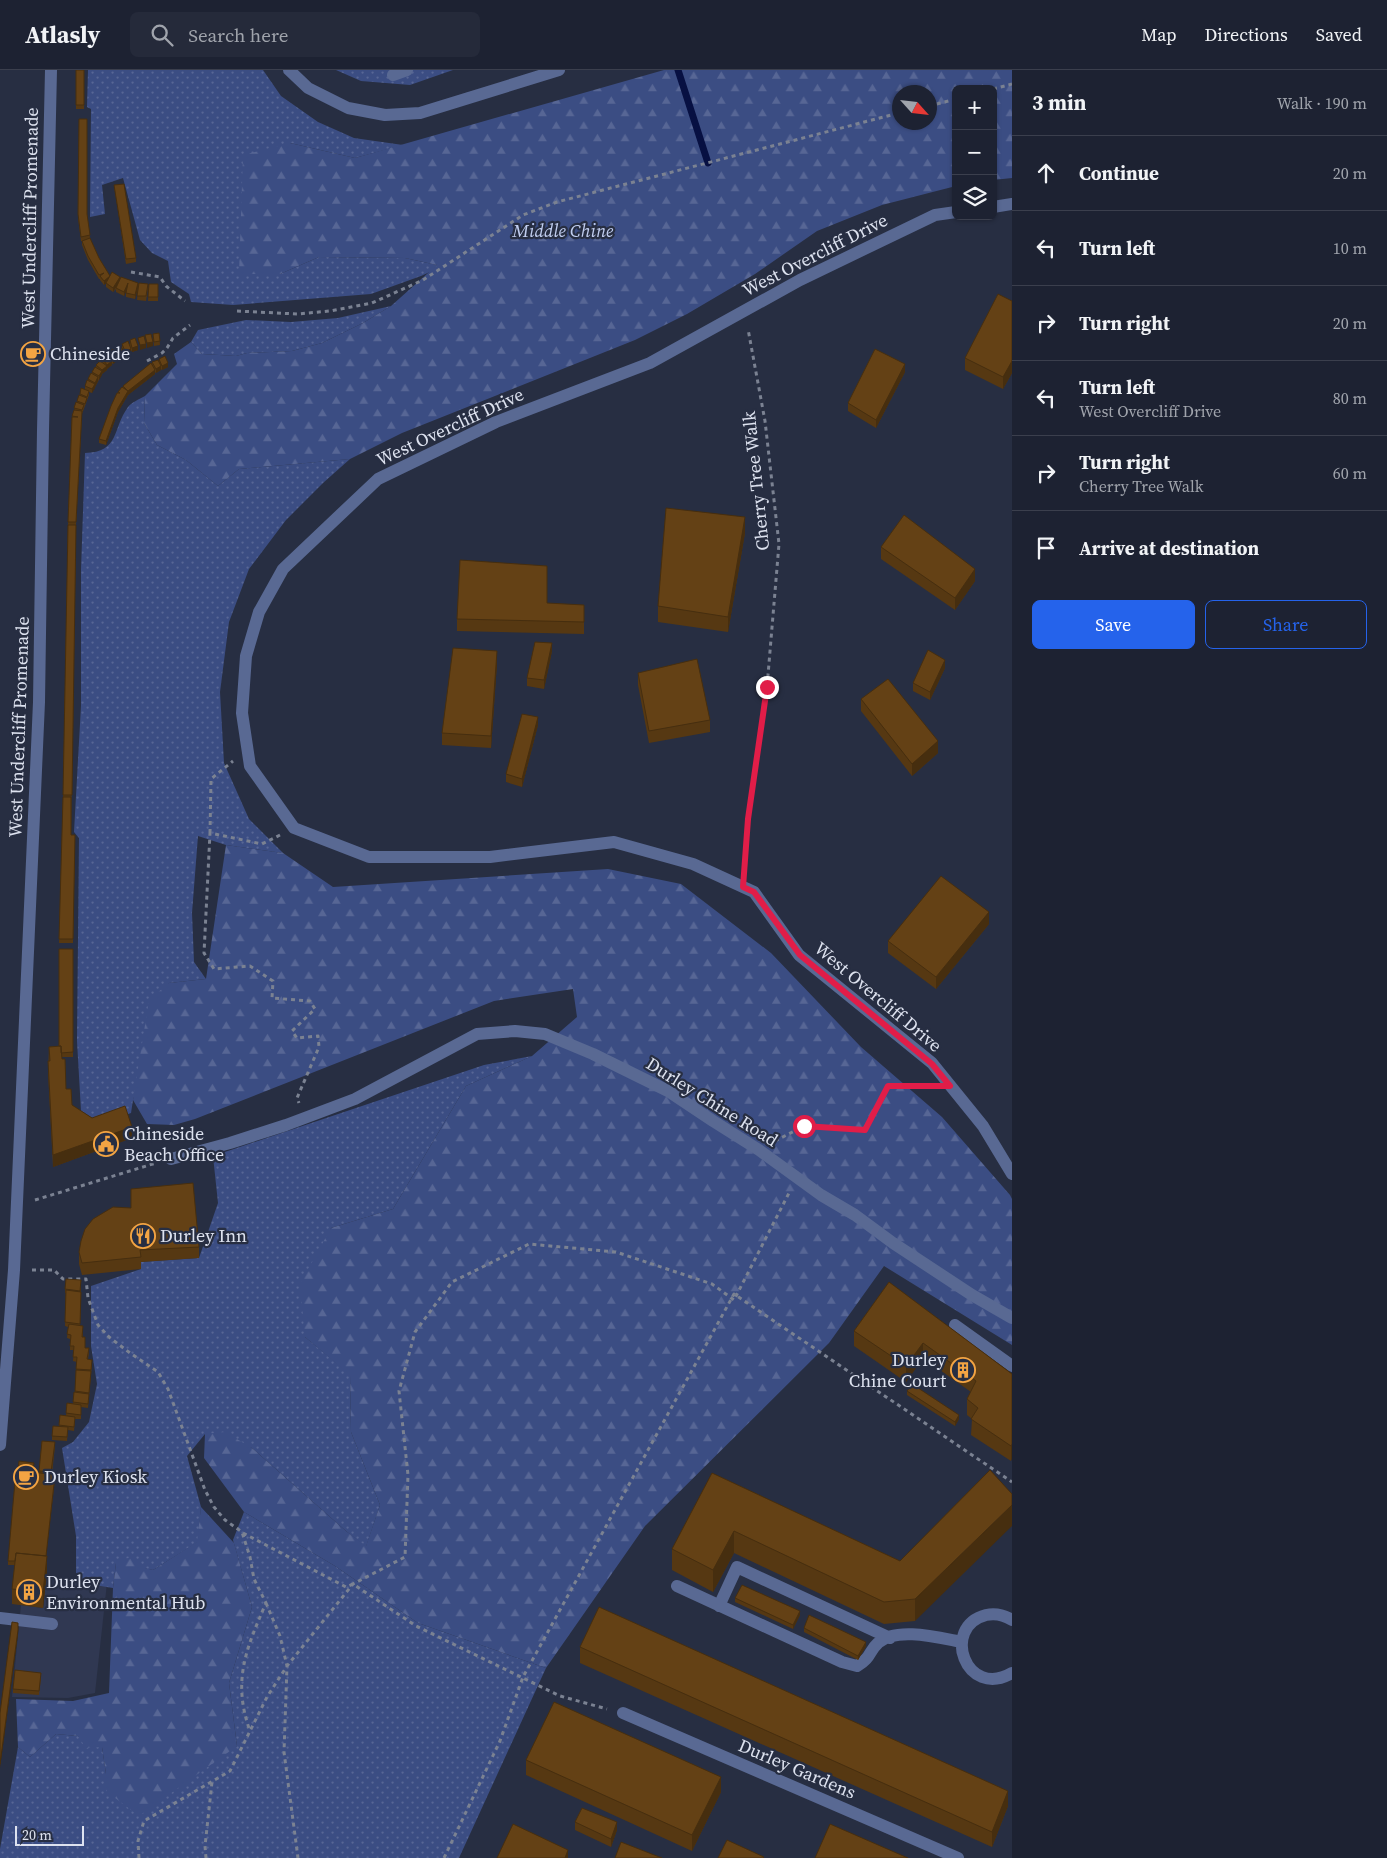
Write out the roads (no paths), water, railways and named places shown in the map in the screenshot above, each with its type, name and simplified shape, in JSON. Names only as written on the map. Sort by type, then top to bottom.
[{"type":"street","name":"West Undercliff Promenade","points":[[0,1445],[14,1270],[39,702],[51,70]]},
{"type":"street","points":[[289,70],[308,88],[348,108],[386,115],[420,112],[559,70]]},
{"type":"street","points":[[393,75],[407,70]]},
{"type":"street","points":[[997,206],[1012,204]]},
{"type":"street","name":"West Overcliff Drive","points":[[952,213],[935,215],[800,280],[650,363],[496,422],[378,479],[283,569],[259,612],[246,656],[242,713],[250,766],[294,828],[369,857],[490,857],[614,842],[693,864],[754,892],[800,955],[932,1064],[983,1126],[1012,1174]]},
{"type":"street","name":"Durley Chine Road","points":[[171,1159],[230,1144],[355,1099],[477,1034],[515,1031],[545,1034],[593,1054],[668,1091],[759,1150],[892,1243],[972,1295],[1012,1318]]},
{"type":"street","points":[[955,1325],[1012,1366]]},
{"type":"street","points":[[719,1606],[738,1567],[890,1638]]},
{"type":"street","points":[[677,1586],[842,1662],[858,1666],[867,1660],[878,1643],[890,1638],[906,1635],[930,1636],[962,1642]]},
{"type":"street","points":[[1012,1620],[999,1615],[982,1616],[969,1626],[962,1642],[964,1659],[974,1672],[989,1679],[1006,1677],[1012,1673]]},
{"type":"street","points":[[0,1618],[52,1624]]},
{"type":"street","name":"Durley Gardens","points":[[623,1713],[958,1858]]},
{"type":"waterway","points":[[678,70],[708,163]]},
{"type":"place","name":"Chineside","points":[[33,354]]},
{"type":"place","name":"Chineside Beach Office","points":[[106,1144]]},
{"type":"place","name":"Durley Inn","points":[[143,1236]]},
{"type":"place","name":"Durley Chine Court","points":[[963,1370]]},
{"type":"place","name":"Durley Kiosk","points":[[26,1477]]},
{"type":"place","name":"Durley Environmental Hub","points":[[29,1592]]},
{"type":"park label","name":"Middle Chine","points":[[563,231]]}]
